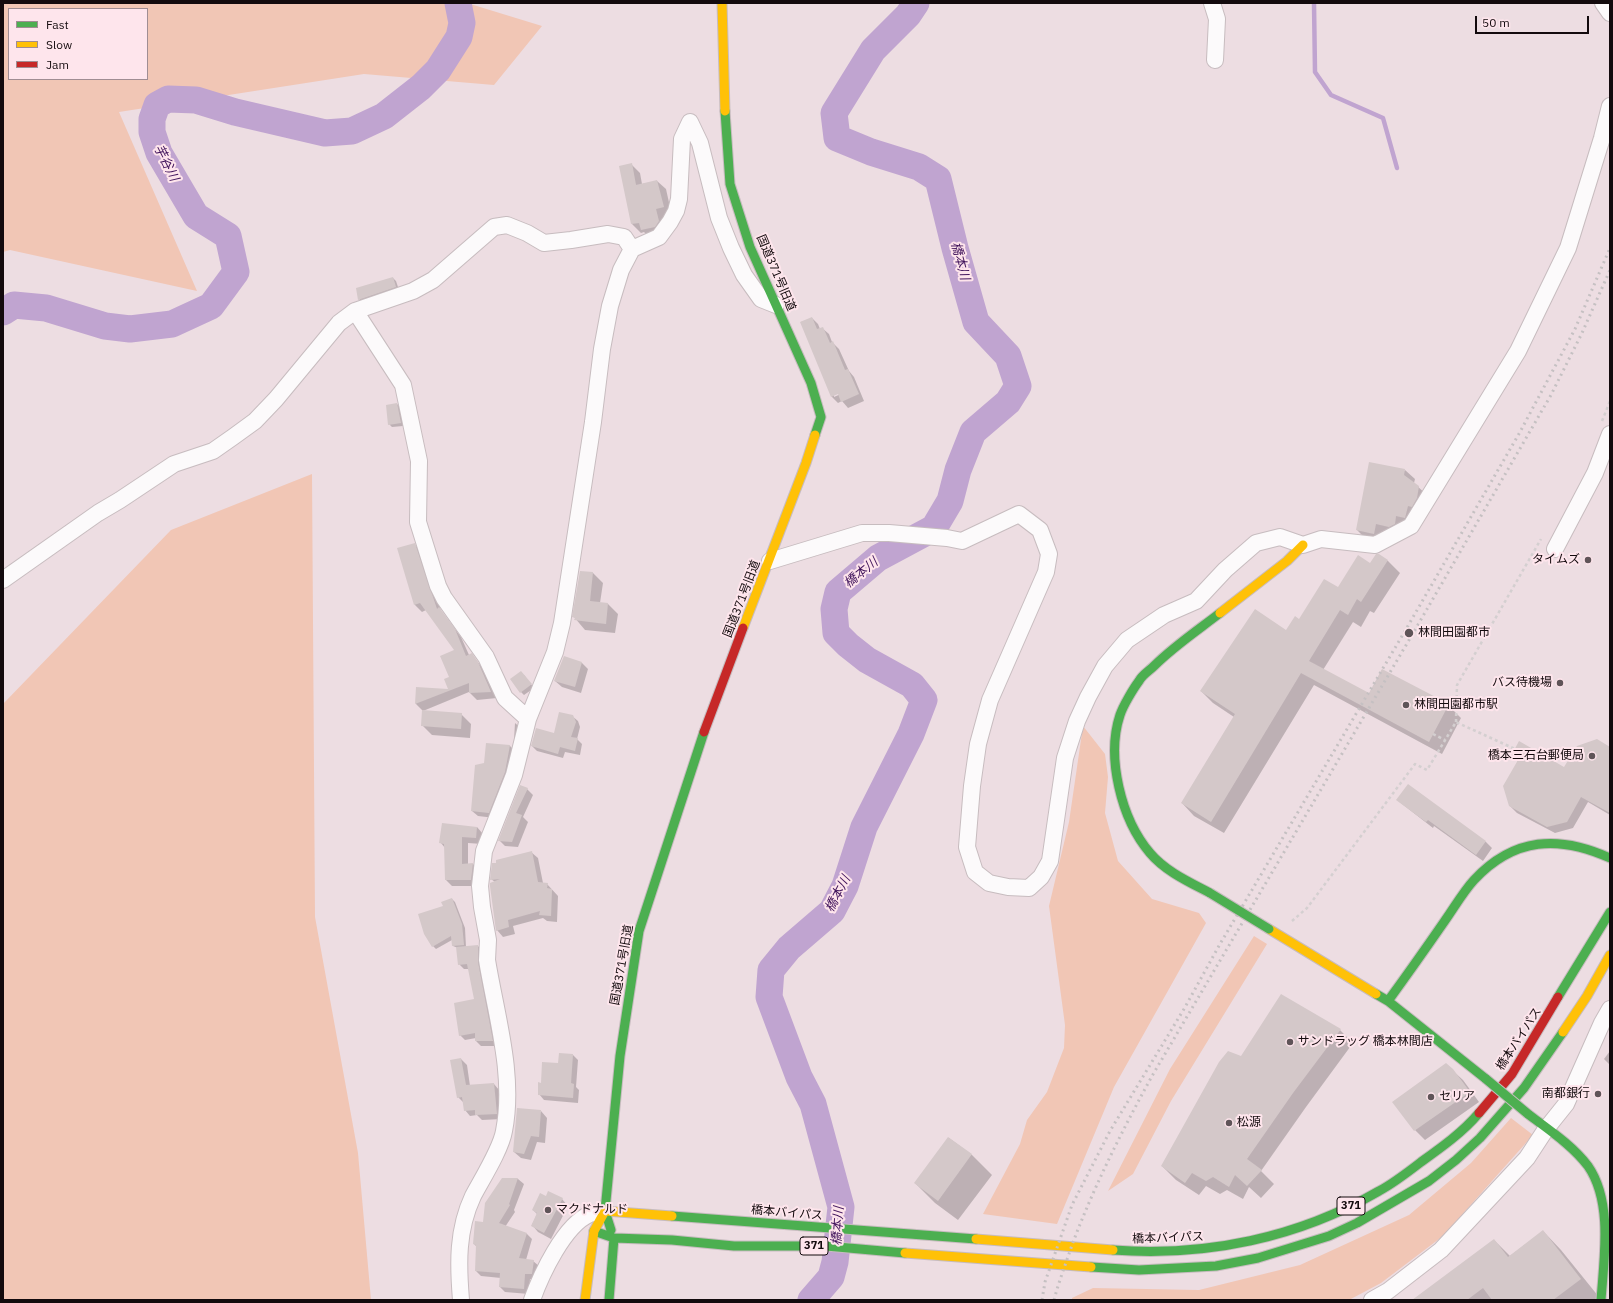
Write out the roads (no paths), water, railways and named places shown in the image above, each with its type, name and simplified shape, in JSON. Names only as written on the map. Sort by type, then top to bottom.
[{"type":"main road","name":"国道371号旧道","points":[[605,1211],[620,1056],[639,931],[697,749],[770,561],[806,463],[821,417],[811,383],[750,247],[730,184],[725,120],[722,3]]},
{"type":"main road","points":[[1304,545],[1287,561],[1164,656],[1139,680],[1120,715],[1114,751],[1118,781],[1124,805],[1136,831],[1150,853],[1175,874],[1210,893],[1388,1001],[1575,1152],[1594,1174],[1601,1189],[1606,1208],[1601,1300]]},
{"type":"main road","points":[[1388,1001],[1474,880],[1492,863],[1514,851],[1536,844],[1562,842],[1589,848],[1610,858]]},
{"type":"main road","name":"橋本バイパス","points":[[605,1211],[1141,1252],[1212,1248],[1287,1232],[1320,1220],[1380,1191],[1444,1145],[1471,1122],[1512,1074],[1610,912]]},
{"type":"main road","name":"371","points":[[594,1231],[614,1238],[672,1240],[734,1246],[826,1246],[957,1258],[1098,1268],[1177,1269],[1216,1266],[1258,1258],[1330,1236],[1350,1227],[1429,1181],[1480,1138],[1524,1088],[1587,996],[1610,955]]},
{"type":"main road","points":[[585,1300],[594,1231],[605,1211]]},
{"type":"main road","points":[[605,1211],[614,1238],[609,1300]]},
{"type":"street","points":[[1212,3],[1217,19],[1215,60]]},
{"type":"street","points":[[1603,3],[1610,13]]},
{"type":"street","points":[[770,561],[862,533],[889,533],[947,538],[962,541],[1019,514],[1040,530],[1049,554],[1046,572],[1032,600],[990,700],[978,744],[972,786],[967,847],[975,872],[989,883],[1008,887],[1029,888],[1041,877],[1050,861],[1065,758],[1077,721],[1105,666],[1127,640],[1164,615],[1196,601],[1225,570],[1256,543],[1280,537],[1304,545],[1321,539],[1375,545],[1411,526],[1518,351],[1568,248],[1602,138],[1610,106]]},
{"type":"street","points":[[461,1300],[458,1265],[463,1221],[502,1139],[507,1108],[508,1079],[487,960],[488,940],[480,886],[484,851],[514,775],[528,719],[555,652],[562,623],[593,422],[605,331],[610,306],[621,270],[632,250],[659,237],[676,211],[679,200],[682,139],[690,122],[700,143],[719,218],[731,248],[744,274],[761,299],[776,305]]},
{"type":"street","points":[[3,580],[98,513],[174,464],[213,451],[255,421],[276,399],[339,323],[355,311],[413,291],[433,280],[494,228],[507,225],[527,233],[544,243],[608,234],[624,237],[632,250]]},
{"type":"street","points":[[355,311],[403,385],[419,461],[418,522],[438,586],[444,598],[486,657],[505,698],[528,719]]},
{"type":"street","points":[[1555,549],[1594,473],[1606,428]]},
{"type":"street","points":[[1372,1300],[1388,1291],[1441,1250],[1527,1158],[1546,1129],[1566,1104],[1602,1023],[1610,1009]]},
{"type":"street","points":[[532,1300],[550,1260],[560,1244],[577,1223],[590,1214],[605,1211]]},
{"type":"waterway","name":"芋谷川","points":[[3,312],[14,305],[46,308],[105,326],[130,329],[172,324],[211,306],[236,272],[228,236],[196,216],[159,153],[152,132],[152,119],[157,105],[168,99],[196,100],[235,112],[325,133],[352,131],[384,116],[421,87],[438,70],[459,37],[462,23],[458,3]]},
{"type":"waterway","name":"橋本川","points":[[811,1300],[831,1277],[835,1262],[841,1207],[813,1104],[799,1077],[769,997],[771,970],[789,948],[832,911],[845,886],[864,827],[911,734],[924,700],[912,685],[867,660],[836,633],[834,609],[838,592],[878,558],[934,528],[950,501],[958,470],[973,432],[1008,402],[1018,386],[1008,356],[976,322],[955,248],[938,179],[919,167],[871,152],[837,138],[834,113],[873,50],[908,15],[916,3]]},
{"type":"waterway","points":[[1314,3],[1315,72],[1331,95],[1383,118],[1397,168]]},
{"type":"railway","points":[[1042,1300],[1045,1282],[1072,1205],[1110,1131],[1184,1009],[1220,944],[1405,631],[1520,432],[1575,329],[1610,248]]},
{"type":"railway","points":[[1054,1300],[1072,1245],[1090,1201],[1119,1138],[1152,1076],[1412,635],[1551,395],[1582,333],[1610,270]]},
{"type":"place","name":"タイムズ","points":[[1588,560]]},
{"type":"place","name":"林間田園都市","points":[[1409,633]]},
{"type":"place","name":"バス待機場","points":[[1560,683]]},
{"type":"place","name":"林間田園都市駅","points":[[1406,705]]},
{"type":"place","name":"橋本三石台郵便局","points":[[1592,756]]},
{"type":"place","name":"サンドラッグ 橋本林間店","points":[[1290,1042]]},
{"type":"place","name":"南都銀行","points":[[1598,1094]]},
{"type":"place","name":"セリア","points":[[1431,1097]]},
{"type":"place","name":"松源","points":[[1229,1123]]},
{"type":"place","name":"マクドナルド","points":[[548,1210]]}]
